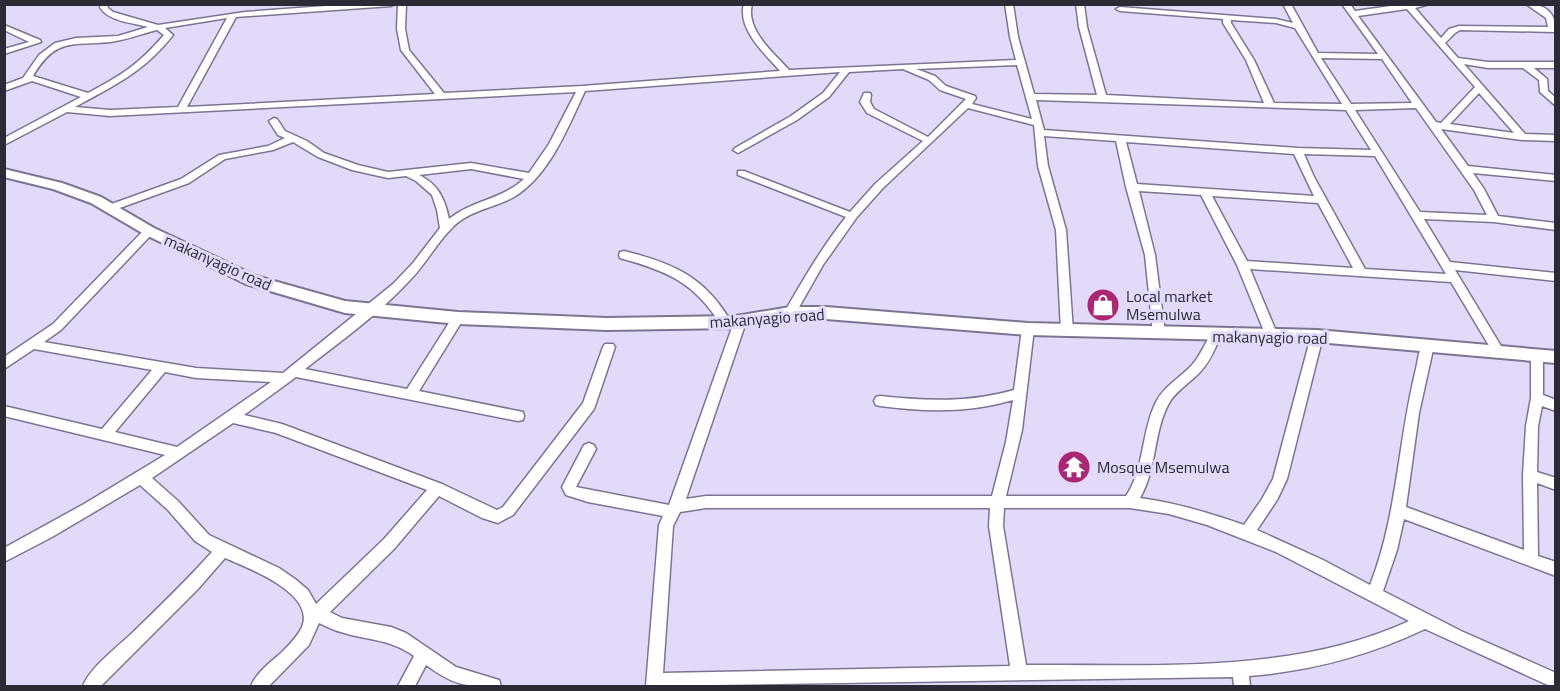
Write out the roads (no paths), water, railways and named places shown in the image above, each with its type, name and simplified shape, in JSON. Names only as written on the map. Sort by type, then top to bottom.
[{"type":"street","points":[[4,142],[118,81],[149,58],[169,35],[158,27],[110,14],[104,9],[104,4]]},
{"type":"street","points":[[248,15],[253,4]]},
{"type":"street","points":[[27,78],[33,68],[63,42],[117,38],[158,27],[248,15],[391,4]]},
{"type":"street","points":[[402,4],[400,29],[405,50],[441,95]]},
{"type":"street","points":[[748,4],[745,14],[750,30],[787,73]]},
{"type":"street","points":[[1009,4],[1021,62],[1032,97],[1043,166],[1061,230],[1066,331]]},
{"type":"street","points":[[1080,4],[1083,27],[1102,97]]},
{"type":"street","points":[[1287,4],[1297,26],[1417,215],[1498,351]]},
{"type":"street","points":[[1346,4],[1418,105],[1438,126],[1464,170],[1479,189],[1494,219]]},
{"type":"street","points":[[1353,14],[1426,4]]},
{"type":"street","points":[[1440,44],[1452,31],[1459,28],[1554,30],[1552,21],[1530,4]]},
{"type":"street","points":[[1410,7],[1522,137]]},
{"type":"street","points":[[1543,12],[1556,8]]},
{"type":"street","points":[[1120,9],[1280,22],[1297,26]]},
{"type":"street","points":[[182,110],[232,17]]},
{"type":"street","points":[[1227,17],[1227,22],[1250,60],[1270,105]]},
{"type":"street","points":[[4,27],[37,42],[4,52]]},
{"type":"street","points":[[1315,55],[1384,57]]},
{"type":"street","points":[[1455,60],[1479,64],[1556,65]]},
{"type":"street","points":[[66,109],[110,113],[182,110],[582,89],[847,69],[1021,62]]},
{"type":"street","points":[[1466,72],[1479,64]]},
{"type":"street","points":[[1525,65],[1542,77],[1545,81],[1544,92],[1556,102]]},
{"type":"street","points":[[790,314],[805,284],[852,216],[879,186],[972,98],[944,88],[932,78],[902,66]]},
{"type":"street","points":[[738,150],[794,118],[826,95],[847,69]]},
{"type":"street","points":[[4,88],[27,78],[34,78],[87,96]]},
{"type":"street","points":[[1438,126],[1479,88]]},
{"type":"street","points":[[4,556],[61,526],[178,453],[233,418],[290,375],[370,310],[412,272],[445,229],[461,213],[503,199],[531,177],[554,146],[582,89]]},
{"type":"street","points":[[867,95],[865,102],[870,111],[928,140]]},
{"type":"street","points":[[1032,97],[1102,97],[1349,107],[1418,105]]},
{"type":"street","points":[[966,105],[1038,128],[1120,138],[1298,151],[1376,153]]},
{"type":"street","points":[[1398,107],[1427,116]]},
{"type":"street","points":[[274,121],[281,132],[321,155],[355,168],[388,175],[471,166],[531,177]]},
{"type":"street","points":[[1438,126],[1522,137],[1556,138]]},
{"type":"street","points":[[110,208],[185,181],[222,158],[270,148],[294,138]]},
{"type":"street","points":[[1120,138],[1150,255],[1159,333]]},
{"type":"street","points":[[1298,151],[1361,272]]},
{"type":"street","points":[[1464,170],[1556,178]]},
{"type":"street","name":"makanyagio road","points":[[4,173],[57,186],[96,200],[149,231],[251,280],[314,299],[370,310],[458,318],[607,324],[732,322],[790,314],[826,313],[1066,331],[1215,336],[1317,336],[1556,357]]},
{"type":"street","points":[[409,173],[430,184],[442,207],[445,229]]},
{"type":"street","points":[[741,174],[852,216]]},
{"type":"street","points":[[1131,187],[1322,200]]},
{"type":"street","points":[[1205,192],[1243,265],[1272,336]]},
{"type":"street","points":[[1417,215],[1494,219],[1556,226]]},
{"type":"street","points":[[4,364],[35,345],[57,327],[149,231]]},
{"type":"street","points":[[624,255],[644,259],[692,280],[732,322],[674,509],[666,525],[654,684],[873,674],[1019,673],[1241,678],[1367,647],[1392,638],[1425,621]]},
{"type":"street","points":[[1243,265],[1455,278]]},
{"type":"street","points":[[1447,265],[1556,277]]},
{"type":"street","points":[[410,395],[458,318]]},
{"type":"street","points":[[1019,673],[997,536],[996,503],[1014,434],[1021,393],[1022,359],[1028,329]]},
{"type":"street","points":[[1130,502],[1143,481],[1149,445],[1162,402],[1178,383],[1202,361],[1215,336]]},
{"type":"street","points":[[1246,534],[1270,500],[1283,471],[1305,375],[1317,336]]},
{"type":"street","points":[[35,345],[222,376],[290,375],[518,416]]},
{"type":"street","points":[[1374,594],[1390,552],[1399,511],[1414,409],[1428,345]]},
{"type":"street","points":[[233,418],[277,428],[437,488],[496,517],[503,515],[589,405],[609,347]]},
{"type":"street","points":[[1531,559],[1530,475],[1532,426],[1537,398],[1537,354]]},
{"type":"street","points":[[105,435],[162,367]]},
{"type":"street","points":[[880,401],[951,408],[970,406],[1021,393]]},
{"type":"street","points":[[1537,398],[1556,406]]},
{"type":"street","points":[[4,411],[178,453]]},
{"type":"street","points":[[589,449],[572,478],[569,488],[571,491],[674,509],[706,502],[1130,502],[1172,508],[1246,534],[1305,559],[1425,621],[1556,681]]},
{"type":"street","points":[[1530,475],[1556,484]]},
{"type":"street","points":[[140,476],[177,509],[195,531],[209,542],[250,560],[285,580],[301,594],[314,613],[341,625],[391,635],[406,641],[452,674],[493,687]]},
{"type":"street","points":[[259,687],[307,635],[314,613],[388,544],[437,488]]},
{"type":"street","points":[[1399,511],[1556,569]]},
{"type":"street","points":[[92,687],[107,668],[193,584],[224,549]]},
{"type":"street","points":[[406,687],[424,654]]},
{"type":"place","name":"Local market Msemulwa","points":[[1103,305]]},
{"type":"place","name":"Mosque Msemulwa","points":[[1074,467]]}]
